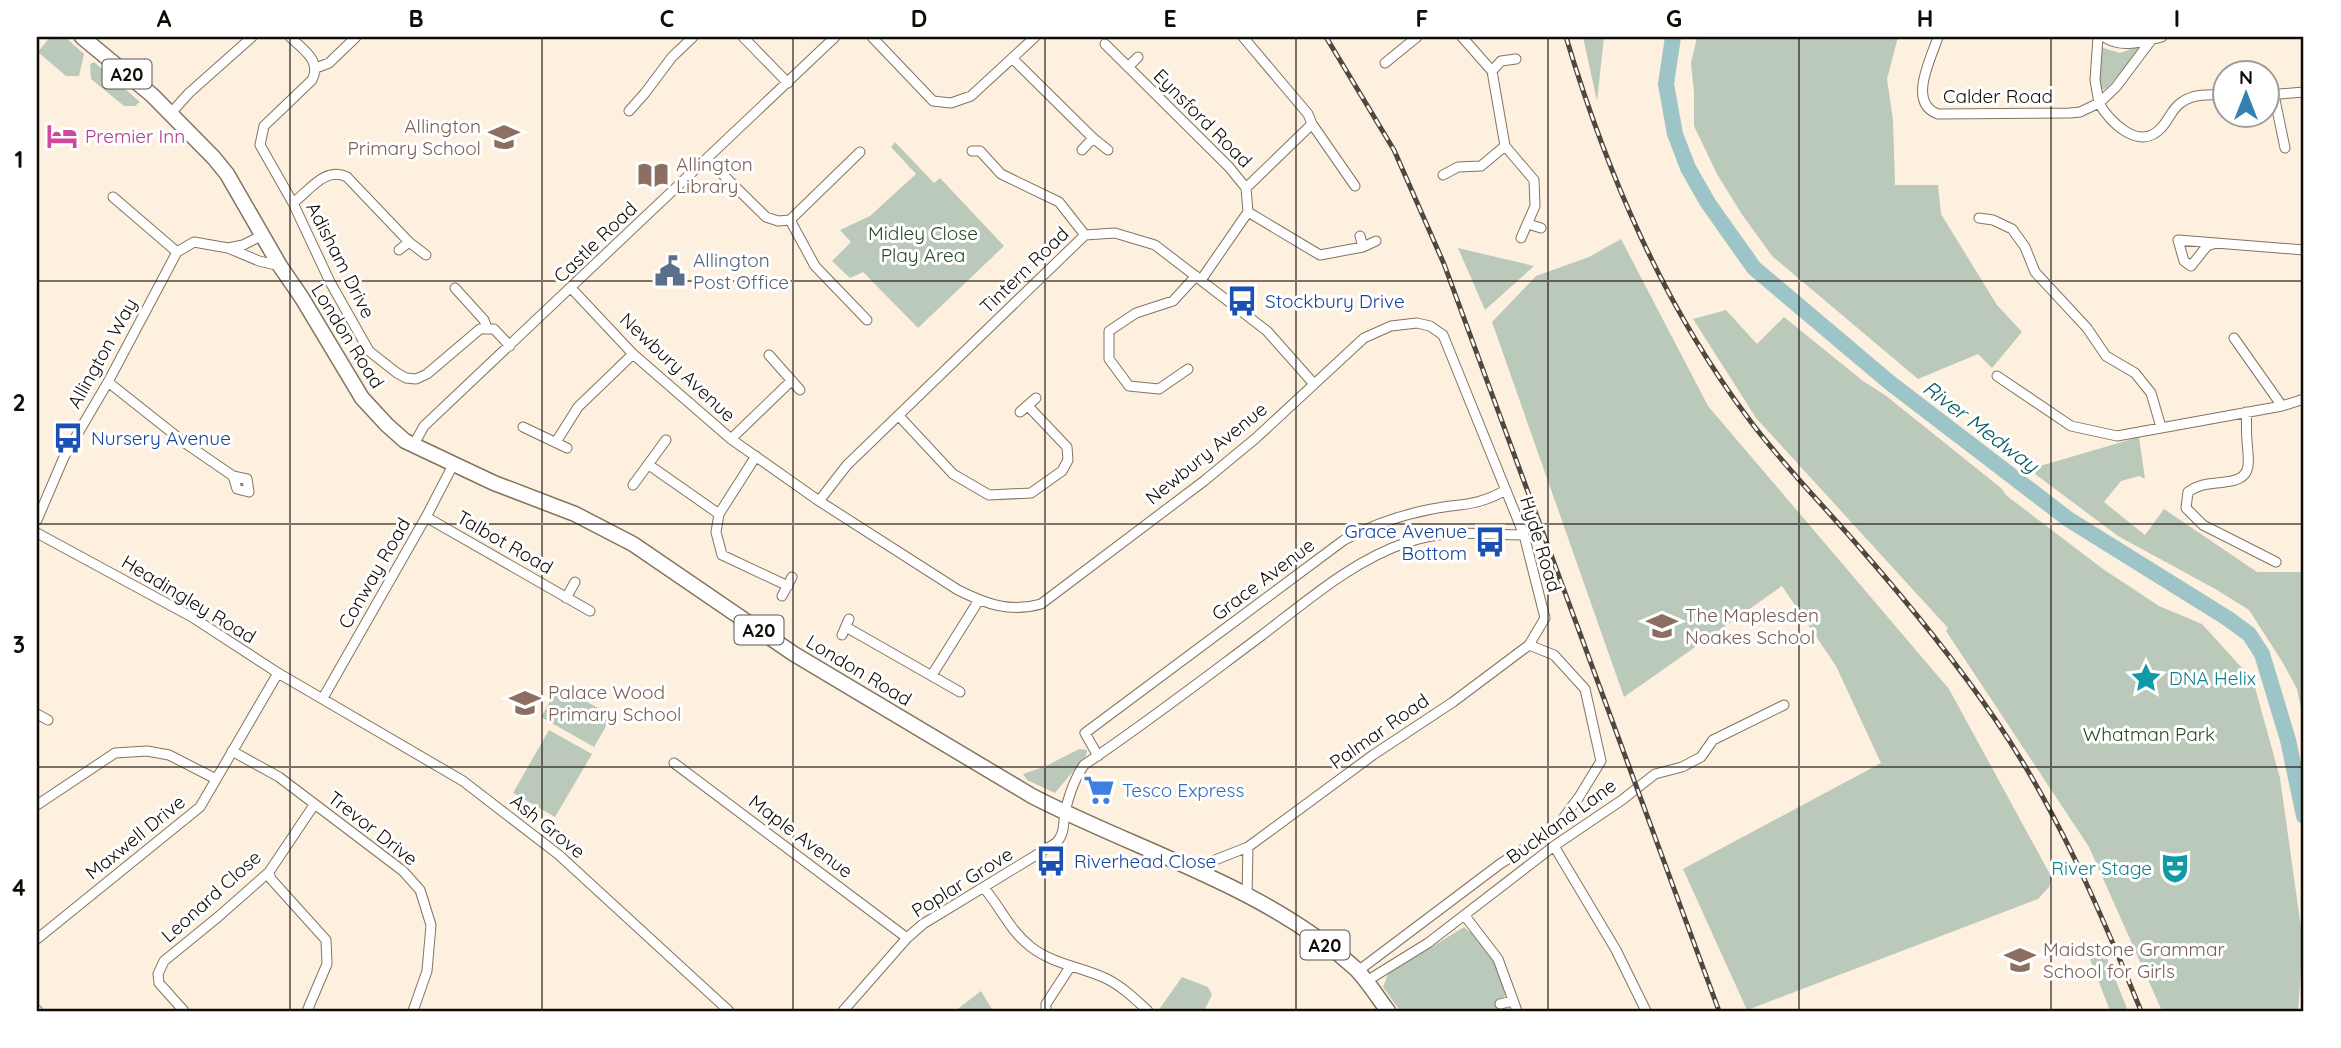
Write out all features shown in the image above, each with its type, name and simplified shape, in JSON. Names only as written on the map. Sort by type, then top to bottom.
[{"type":"main road","name":"A20","points":[[82,37],[172,113],[214,158],[263,235]]},
{"type":"main road","name":"London Road","points":[[263,235],[362,398],[391,430],[413,446],[494,483],[575,514],[633,544],[794,654],[1065,814],[1247,896],[1296,922],[1361,977],[1388,1011]]},
{"type":"street","points":[[172,113],[189,93],[252,37]]},
{"type":"street","points":[[290,37],[311,58],[316,68]]},
{"type":"street","name":"Adisham Drive","points":[[356,37],[329,63],[316,68],[312,80],[264,126],[260,135],[263,154],[293,203],[330,282],[369,351],[397,373],[416,379],[427,374],[473,333],[487,328]]},
{"type":"street","points":[[629,111],[672,57],[692,37]]},
{"type":"street","points":[[743,37],[788,83]]},
{"type":"street","name":"Castle Road","points":[[413,446],[424,426],[572,289],[835,37]]},
{"type":"street","points":[[872,37],[933,101],[951,103],[971,96],[1035,37]]},
{"type":"street","points":[[1243,37],[1308,114],[1312,124],[1356,187]]},
{"type":"street","points":[[1384,64],[1417,37]]},
{"type":"street","points":[[1462,37],[1492,71],[1505,146],[1534,180],[1535,206],[1521,239]]},
{"type":"street","name":"Calder Road","points":[[1938,37],[1924,78],[1923,102],[1927,108],[1938,114],[2080,112],[2099,103],[2116,87],[2157,38]]},
{"type":"street","points":[[2098,37],[2095,80],[2099,103],[2108,117],[2128,132],[2146,136],[2161,129],[2182,102],[2197,95],[2212,95]]},
{"type":"street","name":"Calder Road","points":[[2104,37],[2124,44],[2157,38]]},
{"type":"street","name":"Eynsford Road","points":[[1105,44],[1229,167],[1246,188]]},
{"type":"street","points":[[1128,67],[1138,57]]},
{"type":"street","points":[[1013,58],[1108,150]]},
{"type":"street","points":[[1492,71],[1501,61],[1516,60]]},
{"type":"street","points":[[2282,94],[2304,92]]},
{"type":"street","points":[[1188,369],[1159,389],[1129,386],[1109,359],[1109,331],[1136,313],[1173,301],[1198,278],[1248,212],[1246,188],[1312,124]]},
{"type":"street","points":[[2280,130],[2285,148]]},
{"type":"street","points":[[1083,150],[1093,138]]},
{"type":"street","points":[[1443,175],[1458,167],[1480,166],[1505,146]]},
{"type":"street","points":[[972,151],[980,151],[1001,174],[1059,202],[1085,235]]},
{"type":"street","points":[[707,159],[766,217],[778,221],[790,220],[860,152]]},
{"type":"street","points":[[293,203],[326,175],[340,173],[347,177],[409,242],[426,255]]},
{"type":"street","points":[[113,197],[177,252],[194,242],[228,248],[259,261],[280,266]]},
{"type":"street","points":[[1248,212],[1320,255],[1363,247],[1376,241]]},
{"type":"street","points":[[1979,218],[1993,220],[2012,229],[2025,247],[2035,272],[2087,328],[2106,356],[2134,373],[2151,393],[2161,427]]},
{"type":"street","points":[[790,220],[815,266],[867,320]]},
{"type":"street","points":[[1528,223],[1541,228]]},
{"type":"street","name":"Tintern Road","points":[[819,501],[847,465],[1085,235],[1115,233],[1155,245],[1267,331],[1314,384]]},
{"type":"street","points":[[228,248],[243,245],[263,235]]},
{"type":"street","points":[[1360,236],[1363,247]]},
{"type":"street","points":[[399,250],[409,242]]},
{"type":"street","points":[[2216,243],[2304,250]]},
{"type":"street","name":"Allington Way","points":[[37,520],[64,457],[108,382],[177,252]]},
{"type":"street","points":[[455,288],[484,320],[487,328],[494,329],[510,346]]},
{"type":"street","name":"Newbury Avenue","points":[[572,289],[633,354],[731,439],[819,501],[958,590],[979,600],[1010,609],[1041,604],[1204,481],[1256,438],[1364,338],[1391,326],[1417,323],[1430,326],[1447,341]]},
{"type":"street","points":[[2234,338],[2282,406]]},
{"type":"street","name":"Hyde Road","points":[[1447,341],[1524,535],[1545,618],[1529,645]]},
{"type":"street","points":[[556,442],[578,407],[633,354]]},
{"type":"street","points":[[769,355],[800,390]]},
{"type":"street","points":[[1997,376],[2071,426],[2117,436],[2282,406],[2304,399]]},
{"type":"street","points":[[731,439],[791,380]]},
{"type":"street","points":[[108,382],[185,443],[233,476]]},
{"type":"street","points":[[1020,412],[1036,398]]},
{"type":"street","points":[[899,416],[953,474],[989,495],[1031,493],[1062,471],[1068,460],[1067,447],[1028,406]]},
{"type":"street","points":[[2246,412],[2246,439],[2250,462],[2246,473],[2238,480],[2200,484],[2188,492],[2186,508],[2203,525],[2276,562]]},
{"type":"street","points":[[523,427],[567,448]]},
{"type":"street","points":[[634,485],[667,440]]},
{"type":"street","points":[[756,456],[719,514],[716,533],[722,555],[790,581],[782,596]]},
{"type":"street","name":"Conway Road","points":[[323,698],[453,465]]},
{"type":"street","points":[[649,465],[719,514]]},
{"type":"street","name":"Grace Avenue","points":[[1098,756],[1085,733],[1344,540],[1370,526],[1404,515],[1435,508],[1471,505],[1506,490]]},
{"type":"street","name":"Talbot Road","points":[[426,517],[590,611]]},
{"type":"street","points":[[1065,814],[1077,775],[1084,765],[1360,563],[1409,541],[1437,535],[1467,532],[1524,535]]},
{"type":"street","name":"Headingley Road","points":[[37,533],[192,617],[278,673],[323,698]]},
{"type":"street","name":"Talbot Road","points":[[566,598],[575,582]]},
{"type":"street","points":[[932,676],[979,600]]},
{"type":"street","points":[[846,627],[960,692]]},
{"type":"street","name":"Buckland Lane","points":[[1361,977],[1500,864],[1556,828],[1601,761],[1585,689],[1554,655],[1529,645]]},
{"type":"street","name":"Palmar Road","points":[[1191,870],[1248,847],[1529,645]]},
{"type":"street","name":"Maxwell Drive","points":[[37,939],[200,807],[278,673]]},
{"type":"street","name":"Ash Grove","points":[[323,698],[474,789],[559,855],[729,1011]]},
{"type":"street","name":"Buckland Lane","points":[[1361,977],[1428,943],[1554,846],[1655,774],[1682,767],[1701,757],[1713,740],[1784,705]]},
{"type":"street","points":[[37,715],[48,720]]},
{"type":"street","points":[[37,805],[115,753],[147,751],[169,755],[216,779]]},
{"type":"street","name":"Trevor Drive","points":[[232,751],[279,777],[403,871],[420,890],[431,925],[427,971],[413,1011]]},
{"type":"street","name":"Maple Avenue","points":[[674,763],[907,938]]},
{"type":"street","name":"Leonard Close","points":[[184,1011],[159,983],[158,974],[164,961],[269,872],[314,805]]},
{"type":"street","name":"Poplar Grove","points":[[843,1011],[907,938],[923,924],[1056,843],[1063,832],[1065,814]]},
{"type":"street","points":[[1554,846],[1616,950],[1646,1011]]},
{"type":"street","points":[[1247,896],[1248,847]]},
{"type":"street","points":[[269,872],[271,879],[326,940],[327,964],[307,1011]]},
{"type":"street","points":[[985,888],[1009,926],[1032,948],[1069,967],[1105,978],[1133,996],[1148,1011]]},
{"type":"street","points":[[1465,916],[1498,958],[1517,1011]]},
{"type":"street","points":[[1045,1011],[1046,1004],[1069,967]]},
{"type":"street","points":[[1500,1004],[1513,1001]]},
{"type":"green space","points":[[50,37],[65,37],[84,54],[79,76],[66,76],[38,52]]},
{"type":"green space","points":[[1583,37],[1604,37],[1597,101]]},
{"type":"green space","points":[[1697,37],[1898,37],[1887,79],[1893,120],[1895,185],[1938,185],[1941,214],[1997,305],[2022,332],[1992,368],[1978,354],[1918,379],[1772,256],[1717,174],[1694,126],[1691,63]]},
{"type":"green space","points":[[2100,47],[2120,53],[2137,47],[2140,50],[2103,90],[2098,86]]},
{"type":"green space","points":[[94,62],[140,102],[135,106],[124,106],[91,79],[90,64]]},
{"type":"green space","name":"Midley Close Play Area","points":[[895,142],[934,183],[940,178],[1004,246],[918,328],[863,272],[850,278],[832,261],[851,242],[840,230],[870,216],[916,174],[891,147]]},
{"type":"green space","name":"The Maplesden Noakes School","points":[[1621,239],[1708,406],[1949,689],[2052,878],[2049,887],[2038,899],[1747,1010],[1683,869],[1881,763],[1836,666],[1782,586],[1624,697],[1492,322],[1536,276],[1589,257]]},
{"type":"green space","points":[[1458,248],[1534,266],[1485,310]]},
{"type":"green space","name":"Whatman Park","points":[[1726,310],[1757,344],[1784,317],[2001,488],[2007,496],[2103,569],[2159,606],[2202,624],[2253,680],[2280,778],[2303,942],[2298,1011],[2162,1011],[2089,847],[1946,631],[1948,628],[1756,418],[1693,319]]},
{"type":"green space","points":[[2139,437],[2145,479],[2139,476],[2121,481],[2104,502],[2145,535],[2164,509],[2257,572],[2304,572],[2304,723],[2297,689],[2249,610],[2118,536],[2035,474],[2040,466]]},
{"type":"green space","points":[[559,686],[612,716],[594,747],[541,717]]},
{"type":"green space","points":[[549,730],[592,754],[555,817],[513,793]]},
{"type":"green space","points":[[1079,749],[1087,750],[1086,756],[1055,793],[1027,780],[1023,774],[1046,766]]},
{"type":"green space","points":[[1464,927],[1472,931],[1496,962],[1506,993],[1503,999],[1497,1001],[1498,1007],[1507,1007],[1511,1011],[1400,1011],[1383,987],[1388,974]]},
{"type":"green space","points":[[2104,951],[2128,1011],[2110,1011],[2090,959]]},
{"type":"green space","points":[[1182,977],[1208,987],[1212,995],[1204,1011],[1158,1011]]},
{"type":"green space","points":[[981,991],[993,1011],[955,1011]]},
{"type":"waterway","name":"River Medway","points":[[1673,37],[1666,84],[1675,134],[1688,168],[1708,203],[1754,268],[1889,382],[2068,519],[2249,634],[2262,654],[2288,740],[2304,816]]},
{"type":"railway","points":[[1326,37],[1394,150],[1444,264],[1719,1011]]},
{"type":"railway","points":[[1566,37],[1619,187],[1663,283],[1689,329],[1717,374],[1761,435],[1913,610],[1995,719],[2058,825],[2110,936],[2141,1011]]},
{"type":"place","name":"Premier Inn","points":[[62,136]]},
{"type":"place","name":"Allington Primary School","points":[[504,137]]},
{"type":"place","name":"Allington Library","points":[[653,175]]},
{"type":"place","name":"Allington Post Office","points":[[670,271]]},
{"type":"place","name":"Stockbury Drive","points":[[1242,301]]},
{"type":"place","name":"Nursery Avenue","points":[[68,438]]},
{"type":"place","name":"Grace Avenue Bottom","points":[[1490,542]]},
{"type":"place","name":"The Maplesden Noakes School","points":[[1662,626]]},
{"type":"place","name":"DNA Helix","points":[[2146,678]]},
{"type":"place","name":"Palace Wood Primary School","points":[[525,703]]},
{"type":"place","name":"Tesco Express","points":[[1099,790]]},
{"type":"place","name":"Riverhead Close","points":[[1051,861]]},
{"type":"place","name":"River Stage","points":[[2175,868]]},
{"type":"place","name":"Maidstone Grammar School for Girls","points":[[2020,960]]}]
